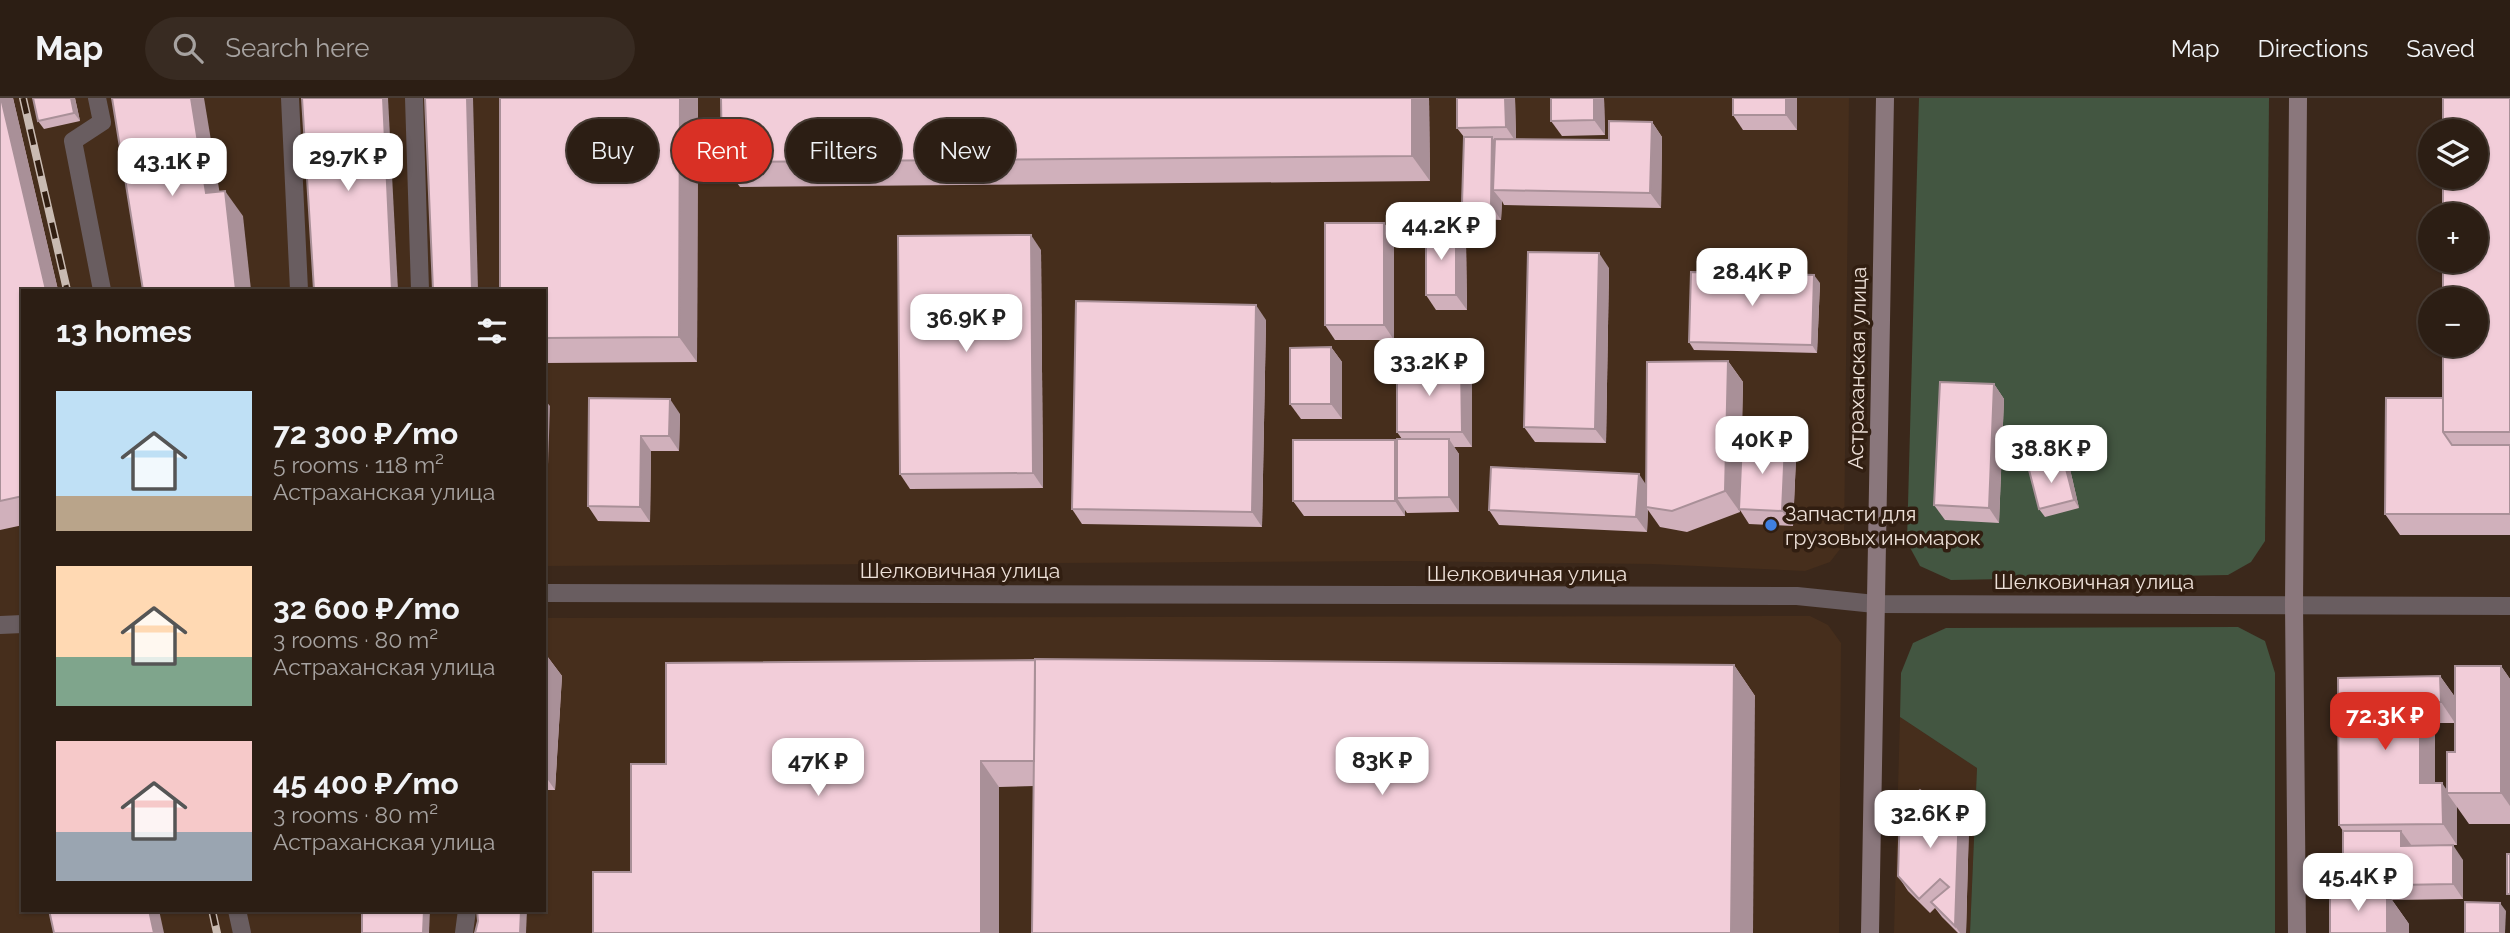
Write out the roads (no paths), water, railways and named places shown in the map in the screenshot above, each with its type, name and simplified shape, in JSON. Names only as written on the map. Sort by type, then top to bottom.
[{"type":"main road","name":"Астраханская улица","points":[[1870,933],[1885,98]]},
{"type":"main road","points":[[2297,933],[2294,604],[2298,98]]},
{"type":"street","points":[[97,98],[102,122],[73,141],[102,289]]},
{"type":"street","points":[[290,98],[299,289]]},
{"type":"street","points":[[414,98],[420,289]]},
{"type":"street","name":"Шелковичная улица","points":[[546,593],[1783,596],[1875,604],[2510,606]]},
{"type":"street","points":[[0,625],[21,624]]},
{"type":"street","points":[[237,912],[242,933]]},
{"type":"street","points":[[464,933],[467,912]]},
{"type":"railway","points":[[23,98],[67,289]]},
{"type":"railway","points":[[212,912],[217,933]]},
{"type":"place","name":"Запчасти для грузовых иномарок","points":[[1771,525]]}]
